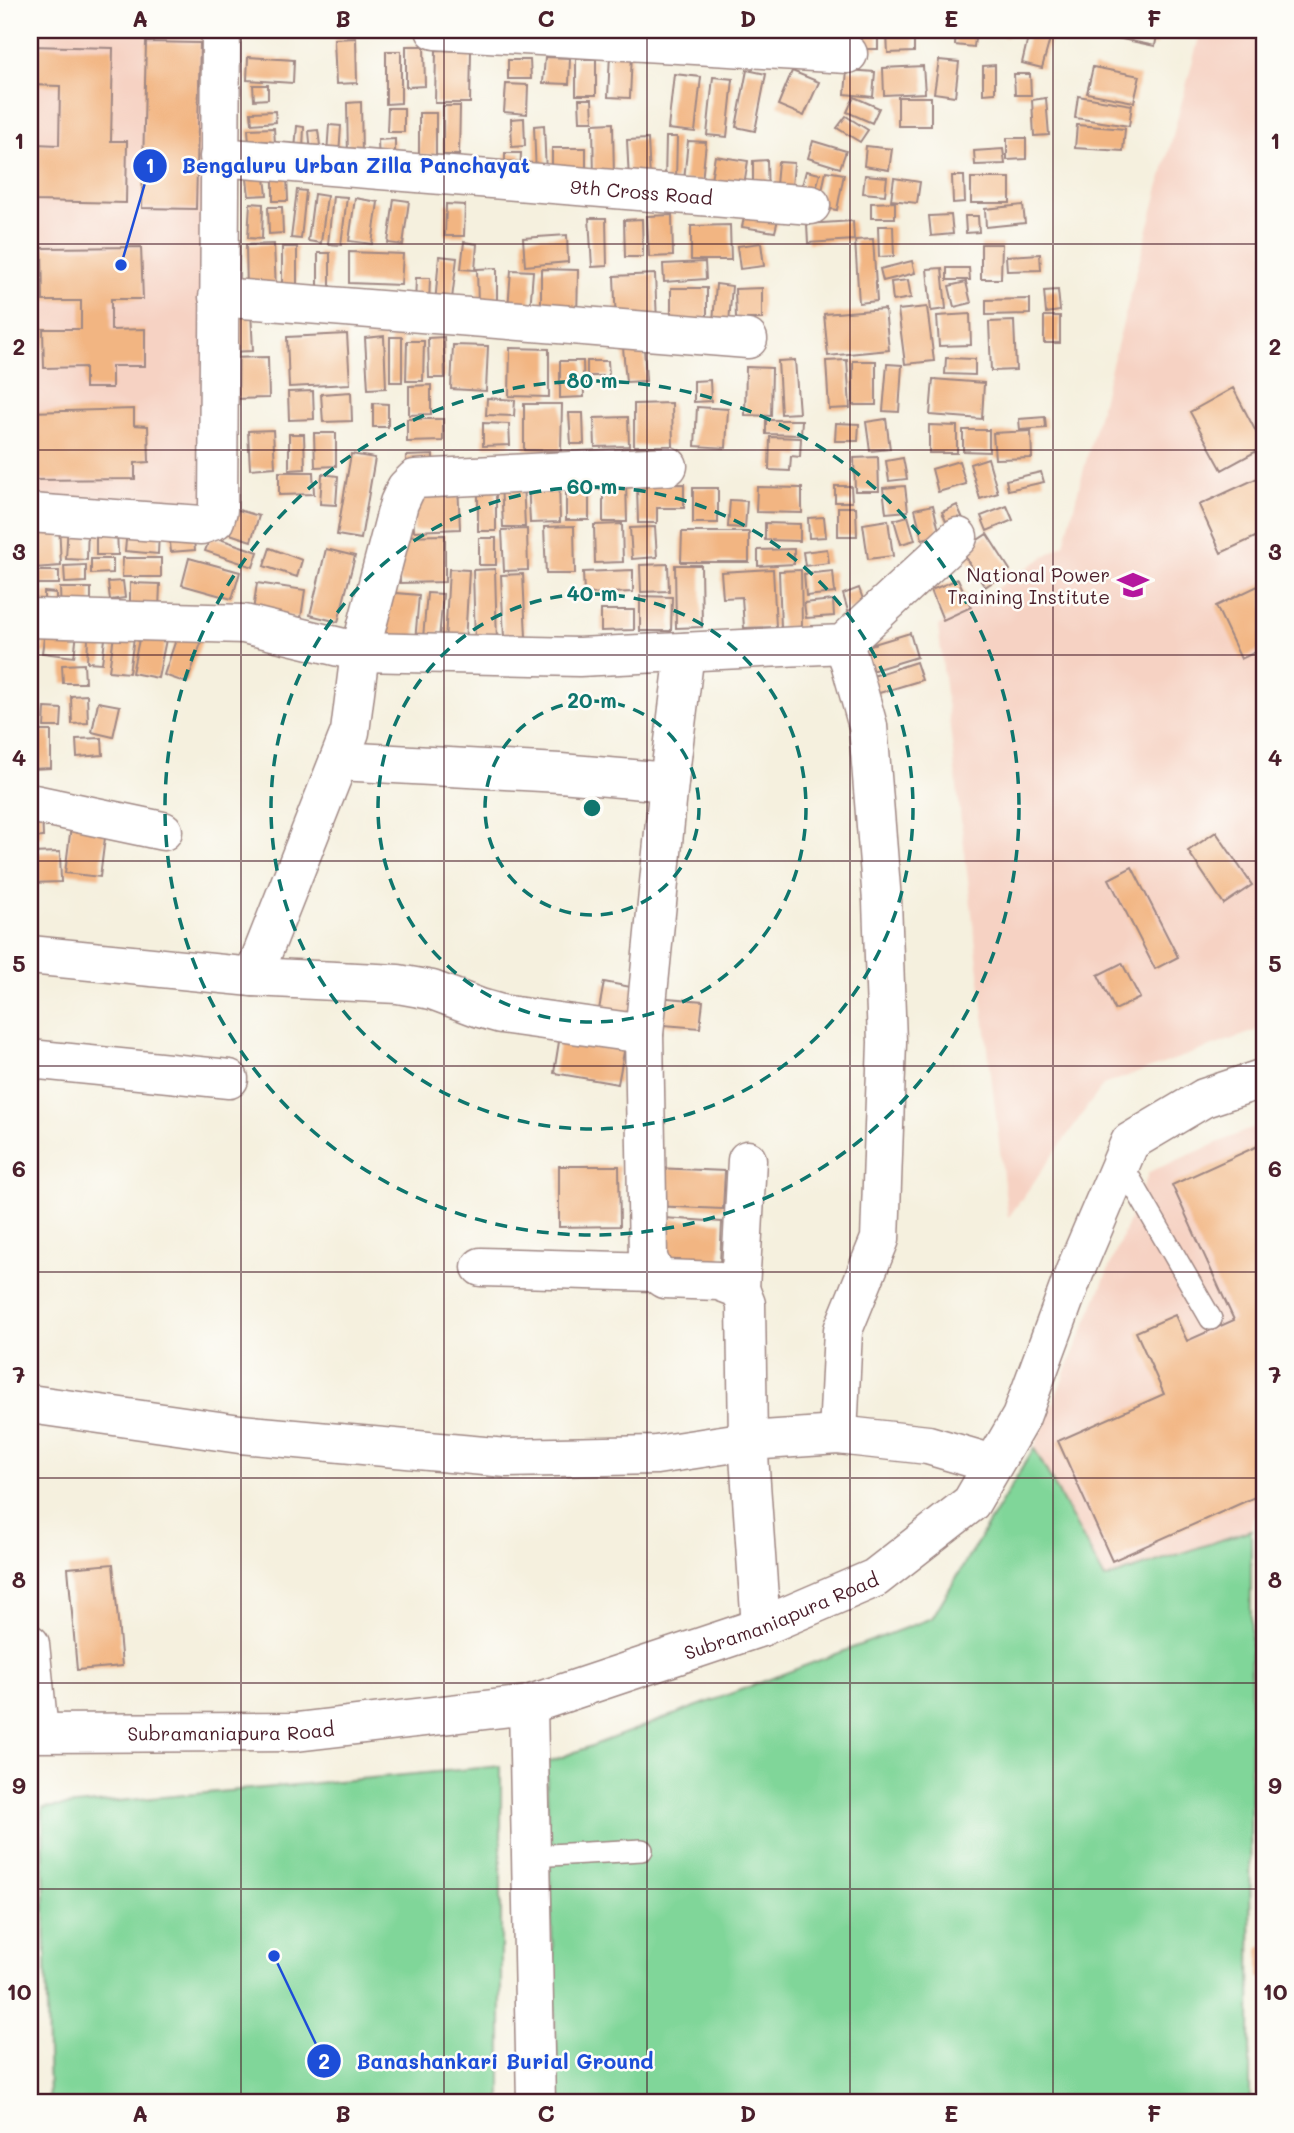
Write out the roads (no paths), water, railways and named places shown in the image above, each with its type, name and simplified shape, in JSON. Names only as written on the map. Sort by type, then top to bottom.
[{"type":"street","points":[[30,513],[201,525],[215,520],[218,510],[221,30]]},
{"type":"street","points":[[435,30],[848,54]]},
{"type":"street","name":"9th Cross Road","points":[[219,158],[811,205]]},
{"type":"street","points":[[218,296],[748,339]]},
{"type":"street","points":[[253,977],[350,732],[360,652],[398,503],[410,482],[668,466]]},
{"type":"street","points":[[30,618],[244,624],[360,652],[579,657],[843,644],[958,537]]},
{"type":"street","points":[[838,1435],[843,1331],[880,1239],[887,1042],[882,901],[868,726],[843,644]]},
{"type":"street","points":[[685,652],[644,1034],[648,1258],[654,1272],[664,1279],[719,1281],[740,1289]]},
{"type":"street","points":[[338,761],[560,772],[669,782]]},
{"type":"street","points":[[30,803],[163,831]]},
{"type":"street","points":[[30,954],[253,977],[398,984],[432,990],[501,1014],[644,1034]]},
{"type":"street","points":[[30,1059],[229,1079]]},
{"type":"street","name":"Subramaniapura Road","points":[[35,1733],[296,1732],[528,1705],[761,1627],[875,1578],[971,1503],[1020,1417],[1075,1272],[1130,1142],[1204,1098],[1264,1078]]},
{"type":"street","points":[[747,1160],[740,1289],[746,1304],[748,1441],[761,1627]]},
{"type":"street","points":[[481,1267],[654,1272]]},
{"type":"street","points":[[30,1404],[240,1434],[506,1458],[656,1455],[748,1441],[838,1435],[928,1445],[993,1464]]},
{"type":"street","points":[[30,1644],[35,1733]]},
{"type":"street","points":[[528,1705],[536,2103]]},
{"type":"lane","points":[[1121,1163],[1211,1319]]},
{"type":"lane","points":[[531,1856],[642,1850]]},
{"type":"place","name":"Bengaluru Urban Zilla Panchayat","points":[[121,265]]},
{"type":"place","name":"National Power Training Institute","points":[[1133,585]]},
{"type":"place","name":"Banashankari Burial Ground","points":[[274,1956]]}]
